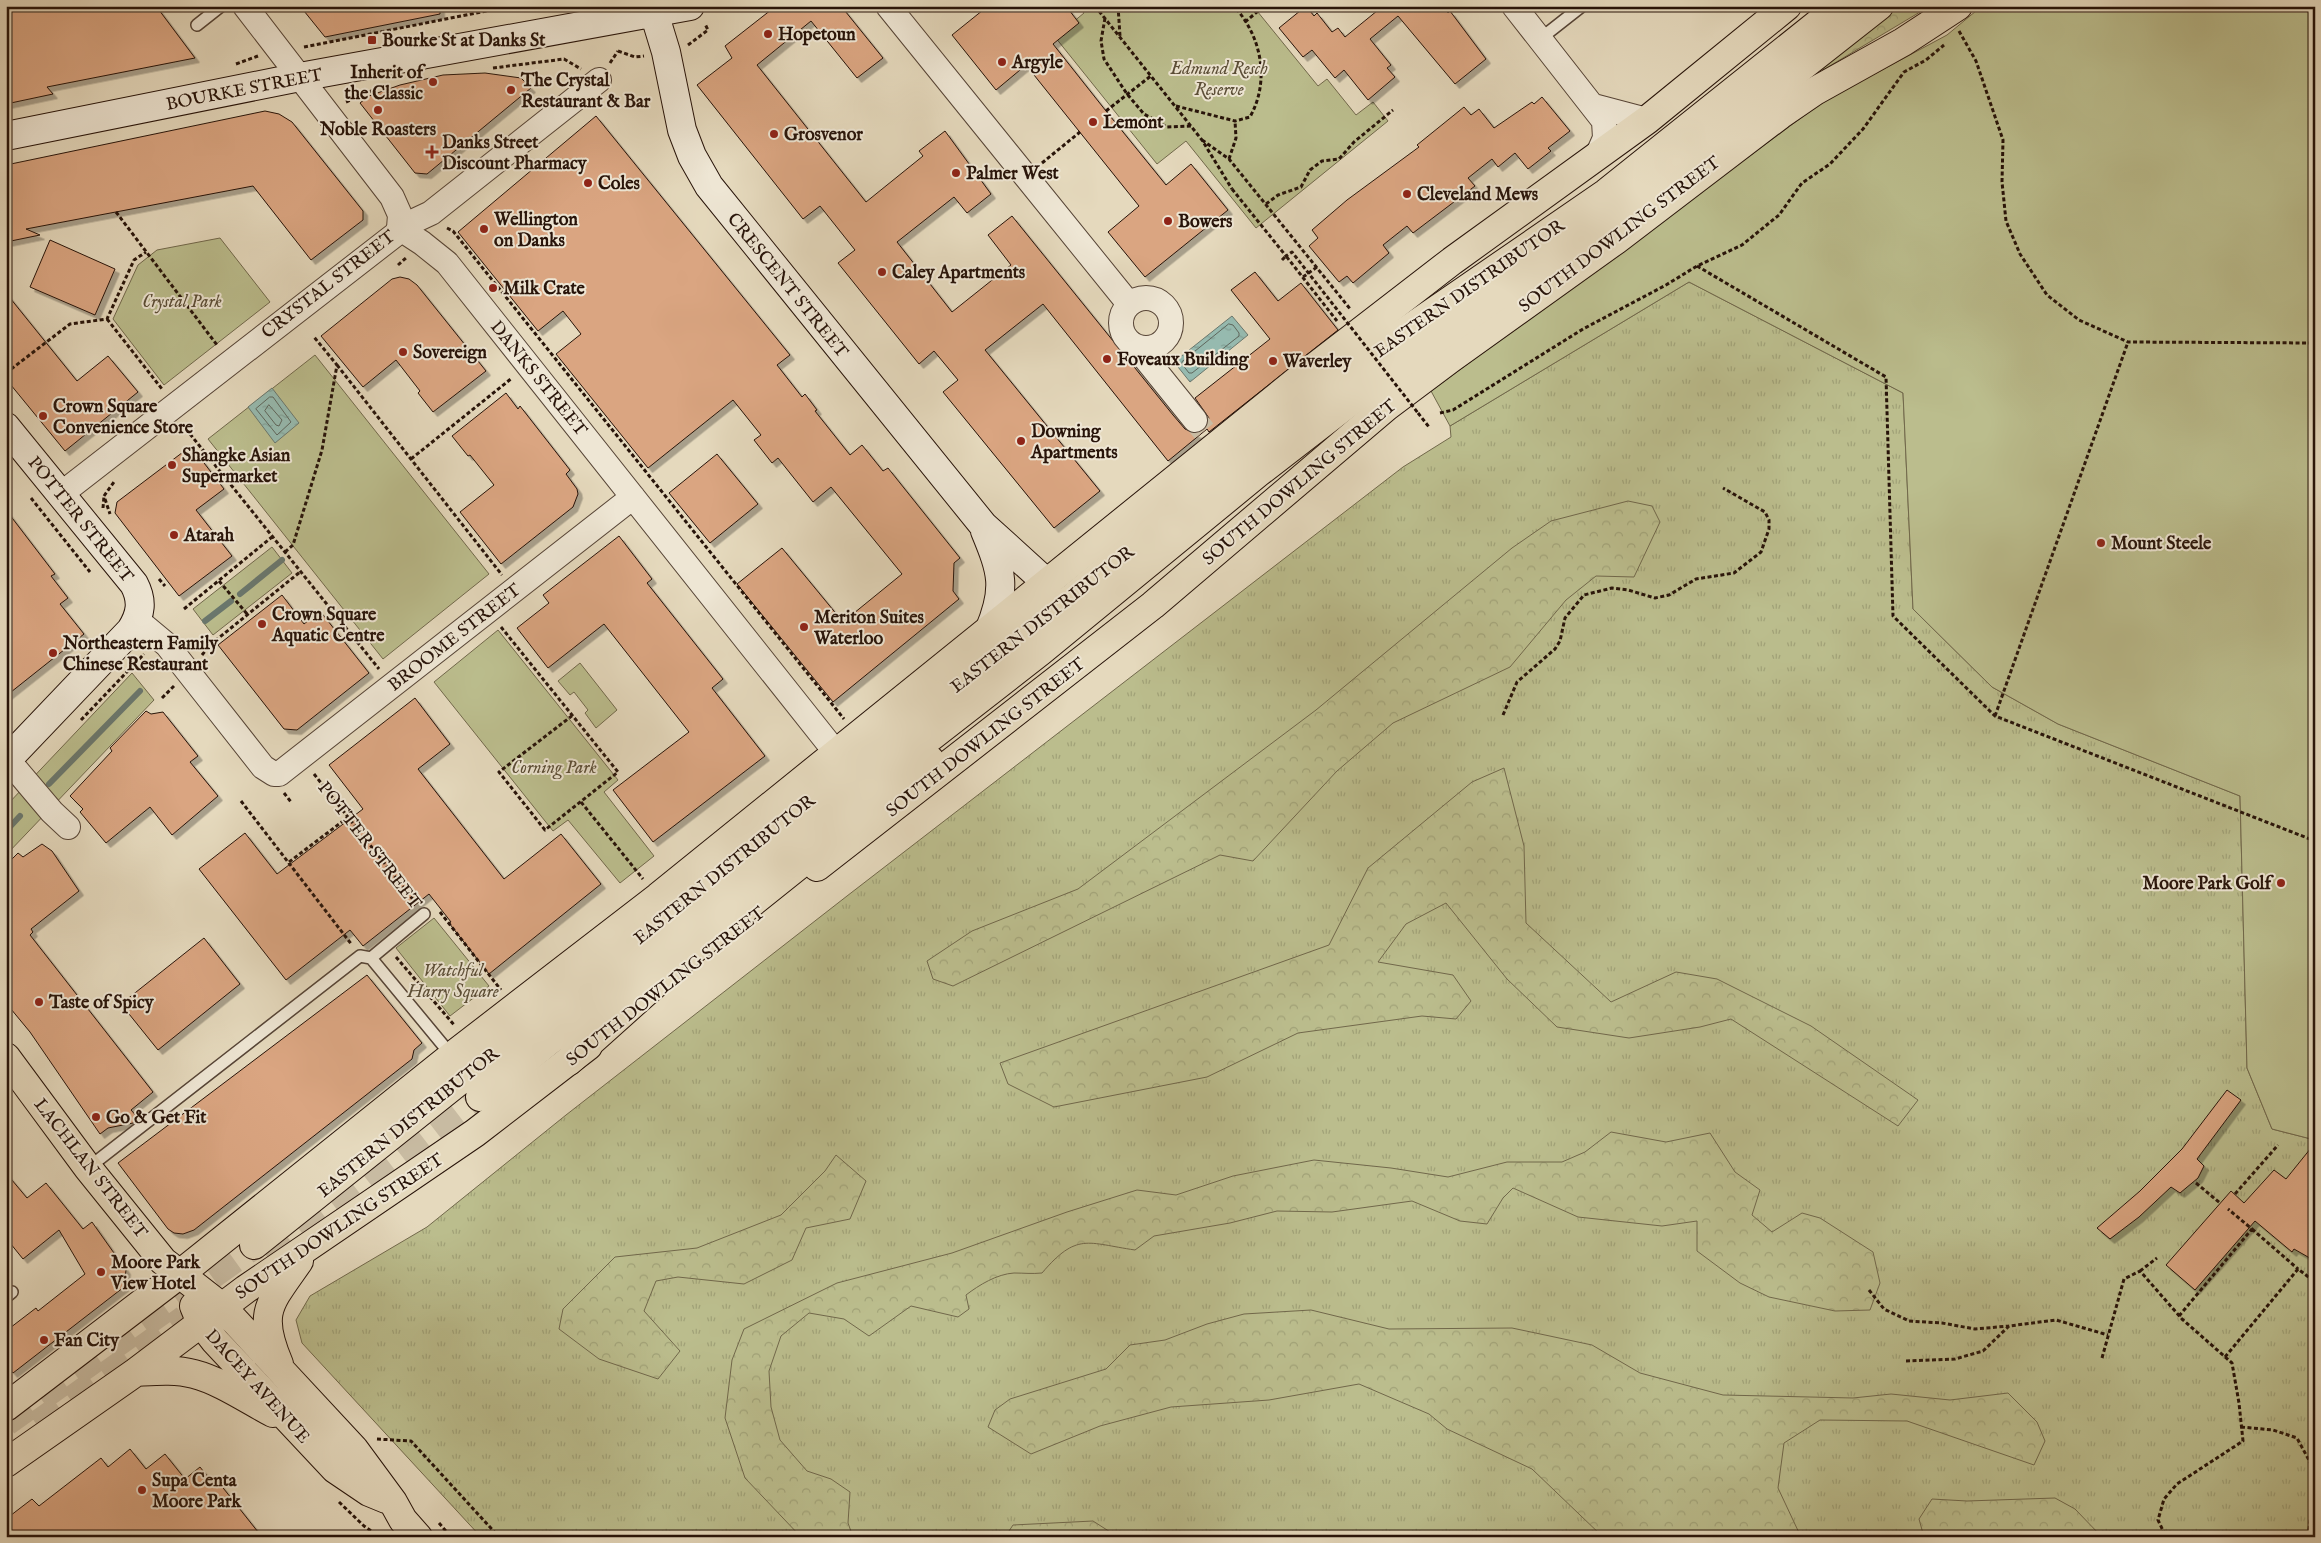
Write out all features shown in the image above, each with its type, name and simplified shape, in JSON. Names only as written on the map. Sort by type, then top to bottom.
[{"type":"main road","name":"BOURKE STREET","points":[[6,136],[300,77],[653,10],[690,6]]},
{"type":"main road","points":[[10,1397],[180,1274],[452,1056],[658,897],[1358,333],[1452,261],[1647,120],[1787,6]]},
{"type":"main road","name":"EASTERN DISTRIBUTOR","points":[[254,1245],[867,755],[1073,597],[1356,366],[1606,193],[1840,6]]},
{"type":"main road","name":"EASTERN DISTRIBUTOR","points":[[480,1097],[751,877],[1041,651],[1258,473],[1377,381],[1625,206],[1879,6]]},
{"type":"main road","name":"CRESCENT STREET","points":[[653,10],[666,52],[682,130],[692,156],[709,186],[983,525],[1048,584]]},
{"type":"main road","name":"SOUTH DOWLING STREET","points":[[6,1463],[136,1372],[211,1315],[475,1133],[1153,605],[1386,407],[1616,240],[1780,115],[1815,91],[1903,42],[1959,19]]},
{"type":"main road","points":[[568,1061],[694,949],[1152,582],[1377,381]]},
{"type":"main road","name":"POTTER STREET","points":[[6,427],[134,584],[140,602],[137,620]]},
{"type":"main road","name":"CRESCENT STREET","points":[[983,525],[998,561],[1001,580],[1000,599],[989,630]]},
{"type":"main road","points":[[7,760],[123,639],[137,620]]},
{"type":"main road","name":"LACHLAN STREET","points":[[6,1057],[88,1168],[163,1261],[180,1274]]},
{"type":"main road","points":[[282,1374],[271,1347],[266,1316],[272,1299],[309,1248]]},
{"type":"main road","name":"DACEY AVENUE","points":[[180,1274],[211,1315],[282,1374],[354,1449],[393,1502],[402,1520],[418,1537]]},
{"type":"main road","name":"DACEY AVENUE","points":[[211,1315],[215,1341],[335,1469],[369,1492],[393,1502]]},
{"type":"main road","points":[[136,1372],[167,1370],[194,1374],[214,1382],[288,1420]]},
{"type":"street","points":[[245,6],[392,197],[400,215],[399,228]]},
{"type":"street","points":[[888,6],[1129,304]]},
{"type":"street","points":[[1514,6],[1604,120],[1605,138],[1597,156]]},
{"type":"street","name":"CRYSTAL STREET","points":[[62,494],[396,234],[399,228],[432,213],[599,80]]},
{"type":"street","points":[[1594,106],[1647,120]]},
{"type":"street","name":"DANKS STREET","points":[[399,228],[447,263],[837,754]]},
{"type":"street","points":[[1137,348],[1155,347],[1168,337],[1171,321],[1169,313],[1159,302],[1144,298],[1129,304],[1120,319],[1124,337],[1137,348],[1202,429]]},
{"type":"street","name":"BROOME STREET","points":[[279,783],[284,772],[633,496]]},
{"type":"street","points":[[137,620],[167,645],[263,767],[279,783]]},
{"type":"street","points":[[7,760],[52,812],[68,827]]},
{"type":"lane","points":[[197,25],[221,6]]},
{"type":"lane","points":[[1540,39],[1582,6]]},
{"type":"lane","points":[[88,1168],[424,914]]},
{"type":"lane","points":[[365,957],[452,1056]]},
{"type":"path","points":[[313,45],[512,6]]},
{"type":"path","points":[[1095,6],[1192,126],[1232,190],[1303,277],[1358,333]]},
{"type":"path","points":[[1118,6],[1120,36]]},
{"type":"path","points":[[1175,106],[1235,121],[1250,117],[1258,101],[1263,77],[1257,47],[1245,22],[1234,6]]},
{"type":"path","points":[[1245,22],[1264,6]]},
{"type":"path","points":[[1106,18],[1101,41],[1104,59],[1127,94],[1144,114],[1167,127],[1192,126]]},
{"type":"path","points":[[1953,36],[1959,19]]},
{"type":"path","points":[[1959,19],[1976,61],[2003,140],[2002,182],[2006,220],[2020,254],[2048,295],[2079,320],[2128,342],[2315,343]]},
{"type":"path","points":[[685,46],[708,30]]},
{"type":"path","points":[[1440,413],[1453,410],[1560,343],[1622,307],[1666,286],[1698,266],[1742,245],[1779,215],[1802,182],[1830,164],[1863,129],[1904,72],[1926,60],[1947,42]]},
{"type":"path","points":[[618,52],[635,57]]},
{"type":"path","points":[[488,68],[564,59],[599,80]]},
{"type":"path","points":[[1106,111],[1152,76]]},
{"type":"path","points":[[352,101],[377,88]]},
{"type":"path","points":[[1266,204],[1278,195],[1300,186],[1310,170],[1322,161],[1340,159],[1354,142],[1392,110]]},
{"type":"path","points":[[1229,158],[1236,138],[1235,121]]},
{"type":"path","points":[[1057,150],[1080,132]]},
{"type":"path","points":[[1202,140],[1229,158],[1317,267],[1358,333]]},
{"type":"path","points":[[116,212],[219,348]]},
{"type":"path","points":[[443,225],[453,231],[844,719]]},
{"type":"path","points":[[107,319],[134,260],[146,252]]},
{"type":"path","points":[[1282,260],[1292,252],[1429,427]]},
{"type":"path","points":[[1698,266],[1886,377],[1893,616],[1995,716],[2315,841]]},
{"type":"path","points":[[1303,277],[1317,267]]},
{"type":"path","points":[[6,373],[70,324],[107,319]]},
{"type":"path","points":[[107,319],[163,391]]},
{"type":"path","points":[[314,337],[514,590]]},
{"type":"path","points":[[1995,716],[2128,342]]},
{"type":"path","points":[[285,552],[292,545],[322,450],[337,365]]},
{"type":"path","points":[[411,459],[519,372]]},
{"type":"path","points":[[190,434],[392,685]]},
{"type":"path","points":[[1503,715],[1517,682],[1555,649],[1560,641],[1565,618],[1584,596],[1598,590],[1612,588],[1628,590],[1655,598],[1669,595],[1696,579],[1734,573],[1761,552],[1770,520],[1765,512],[1723,488]]},
{"type":"path","points":[[30,497],[90,572]]},
{"type":"path","points":[[184,609],[272,537]]},
{"type":"path","points":[[188,672],[210,645],[300,572]]},
{"type":"path","points":[[219,580],[248,615]]},
{"type":"path","points":[[497,623],[573,715],[618,772],[545,830],[499,772],[573,715]]},
{"type":"path","name":"POTTER STREET","points":[[312,772],[424,914],[435,906],[505,994]]},
{"type":"path","points":[[279,783],[291,802]]},
{"type":"path","points":[[241,801],[365,957]]},
{"type":"path","points":[[581,802],[645,881]]},
{"type":"path","points":[[289,862],[347,818]]},
{"type":"path","points":[[396,956],[459,1031]]},
{"type":"path","points":[[2235,1194],[2278,1145]]},
{"type":"path","points":[[2196,1183],[2220,1203]]},
{"type":"path","points":[[2228,1210],[2315,1282]]},
{"type":"path","points":[[2180,1316],[2252,1229]]},
{"type":"path","points":[[2102,1358],[2124,1279],[2157,1258]]},
{"type":"path","points":[[2225,1357],[2298,1269]]},
{"type":"path","points":[[2140,1270],[2180,1316],[2232,1363],[2242,1426],[2243,1441],[2178,1484],[2164,1499],[2158,1520],[2166,1537]]},
{"type":"path","points":[[1869,1290],[1884,1309],[1909,1321],[1942,1323],[1975,1329],[2056,1320],[2108,1334]]},
{"type":"path","points":[[1906,1361],[1955,1358],[1983,1351],[2009,1326]]},
{"type":"path","points":[[2242,1426],[2273,1430],[2297,1438],[2311,1464],[2313,1496],[2308,1537]]},
{"type":"path","points":[[375,1439],[411,1441],[499,1537]]},
{"type":"green space","name":"Edmund Resch Reserve","points":[[1079,6],[1253,6],[1318,86],[1327,79],[1356,115],[1373,102],[1388,121],[1256,228],[1186,141],[1157,164],[1055,37],[1084,13]]},
{"type":"green space","points":[[1898,6],[1930,6],[1823,70],[1822,66]]},
{"type":"green space","points":[[1982,6],[2315,6],[2315,1140],[2272,1129],[2247,1068],[2240,796],[2058,724],[1992,687],[1913,609],[1903,393],[1689,282],[1450,426],[1431,391],[1824,101],[1947,35]]},
{"type":"green space","name":"Crystal Park","points":[[220,238],[270,302],[164,385],[113,319],[138,265],[157,250]]},
{"type":"green space","name":"Moore Park Golf","points":[[1689,282],[1903,393],[1913,609],[1992,687],[2058,724],[2240,796],[2247,1068],[2272,1129],[2315,1140],[2315,1537],[481,1537],[302,1343],[296,1320],[310,1296],[427,1227],[566,1115],[847,896],[1403,467],[1451,437],[1450,426]]},
{"type":"green space","points":[[315,355],[489,574],[383,659],[208,439]]},
{"type":"green space","points":[[1628,501],[1652,506],[1660,522],[1634,577],[1596,576],[1566,600],[1510,667],[1393,723],[1337,771],[1253,861],[1220,855],[953,986],[933,979],[927,961],[972,931],[1078,889],[1316,710],[1512,548],[1551,521]]},
{"type":"green space","points":[[272,547],[292,573],[213,635],[193,609]]},
{"type":"green space","name":"Corning Park","points":[[498,630],[618,780],[604,792],[654,856],[620,883],[568,820],[553,831],[434,682]]},
{"type":"green space","points":[[580,663],[617,710],[596,728],[585,713],[588,710],[574,692],[570,695],[558,681]]},
{"type":"green space","points":[[132,673],[154,700],[6,855],[6,806]]},
{"type":"green space","points":[[1504,768],[1524,846],[1526,923],[1611,1002],[1676,972],[1717,979],[1811,1026],[1918,1100],[1898,1126],[1731,1019],[1700,1027],[1629,1038],[1557,1027],[1507,979],[1446,903],[1406,924],[1378,962],[1453,975],[1471,1001],[1456,1019],[1422,1016],[1298,1033],[1207,1077],[1054,1107],[1008,1084],[1000,1063],[1329,945],[1368,868],[1472,782]]},
{"type":"green space","name":"Watchful Harry Square","points":[[434,918],[489,986],[450,1016],[396,948]]},
{"type":"green space","points":[[1611,1132],[1666,1142],[1710,1133],[1735,1172],[1760,1190],[1752,1215],[1772,1232],[1802,1213],[1820,1218],[1873,1252],[1880,1283],[1870,1310],[1835,1311],[1769,1297],[1740,1283],[1697,1251],[1697,1221],[1662,1226],[1578,1217],[1513,1188],[1503,1198],[1487,1224],[1460,1221],[1412,1201],[1332,1212],[1277,1211],[1230,1223],[1154,1236],[1135,1250],[1094,1243],[1074,1246],[1054,1260],[1042,1273],[1008,1274],[982,1284],[966,1295],[969,1309],[958,1317],[911,1306],[869,1336],[844,1319],[809,1313],[781,1336],[769,1371],[771,1407],[780,1440],[807,1471],[831,1479],[850,1492],[848,1523],[853,1537],[801,1537],[745,1478],[725,1418],[732,1360],[744,1329],[837,1283],[952,1253],[1067,1212],[1137,1190],[1176,1195],[1233,1176],[1314,1160],[1391,1168],[1448,1177],[1507,1162],[1562,1162],[1585,1152]]},
{"type":"green space","points":[[836,1155],[866,1181],[850,1219],[806,1228],[792,1260],[744,1284],[678,1277],[656,1281],[644,1311],[680,1351],[658,1379],[599,1359],[559,1329],[563,1309],[615,1257],[697,1248],[781,1215],[825,1171]]},
{"type":"green space","points":[[1311,1310],[1389,1329],[1512,1328],[1592,1345],[1640,1373],[1723,1395],[1853,1398],[1891,1394],[1950,1400],[2008,1393],[2037,1422],[2045,1441],[2034,1465],[1907,1421],[1820,1420],[1784,1443],[1778,1488],[1801,1537],[1603,1537],[1532,1469],[1447,1429],[1429,1414],[1359,1384],[1269,1400],[1171,1407],[1100,1426],[1031,1454],[988,1427],[995,1410],[1010,1399],[1106,1369],[1130,1345],[1165,1340],[1207,1324],[1244,1314]]},
{"type":"green space","points":[[2055,1498],[2075,1509],[2102,1537],[1924,1537],[1919,1519],[1932,1499],[1967,1501]]},
{"type":"green space","points":[[1093,1521],[1118,1537],[1005,1537],[1013,1525]]},
{"type":"water","points":[[1232,316],[1248,335],[1190,382],[1174,362]]},
{"type":"water","points":[[272,388],[299,423],[275,443],[248,407]]},
{"type":"building","points":[[6,6],[156,6],[195,58],[47,87],[53,94],[6,104]]},
{"type":"building","points":[[300,6],[440,6],[440,14],[325,37]]},
{"type":"building","points":[[776,6],[841,6],[883,58],[857,78],[811,21],[757,65],[866,202],[923,156],[919,151],[945,131],[991,194],[967,213],[954,197],[897,242],[952,312],[1011,265],[988,235],[1012,216],[1173,415],[1185,429],[1197,434],[1204,430],[1209,418],[1195,398],[1270,339],[1231,290],[1255,272],[1278,301],[1301,283],[1338,330],[1209,432],[1207,429],[1168,461],[1043,304],[985,350],[1100,491],[1054,528],[943,392],[958,380],[934,351],[919,364],[838,263],[855,250],[820,206],[803,219],[697,85],[732,58],[725,46]]},
{"type":"building","points":[[988,6],[1066,6],[1079,23],[1053,44],[1106,111],[1166,185],[1191,164],[1228,210],[1145,277],[1108,232],[1139,206],[1026,65],[996,90],[952,35]]},
{"type":"building","points":[[1306,6],[1314,16],[1317,13],[1332,32],[1338,28],[1345,37],[1383,6],[1443,6],[1448,13],[1450,11],[1486,59],[1455,84],[1398,16],[1370,39],[1391,65],[1387,68],[1395,77],[1368,100],[1344,70],[1335,78],[1312,50],[1303,57],[1279,28]]},
{"type":"building","points":[[485,73],[521,78],[531,88],[427,174],[415,173],[360,103],[369,96],[400,85],[443,75]]},
{"type":"building","name":"Cleveland Mews","points":[[1542,97],[1570,131],[1548,148],[1551,151],[1528,169],[1515,153],[1498,167],[1492,159],[1468,178],[1475,186],[1413,233],[1407,226],[1383,245],[1389,253],[1353,283],[1347,276],[1339,282],[1309,246],[1318,238],[1312,230],[1347,200],[1419,147],[1417,145],[1464,107],[1471,115],[1479,109],[1494,128],[1532,102],[1534,104]]},
{"type":"building","points":[[265,111],[279,114],[292,122],[363,211],[363,220],[311,260],[253,186],[26,229],[40,235],[6,242],[6,165]]},
{"type":"building","points":[[596,116],[790,355],[777,365],[802,397],[805,394],[817,410],[815,411],[850,455],[862,445],[883,471],[888,468],[960,558],[954,563],[953,591],[959,599],[833,702],[737,584],[782,548],[843,622],[902,574],[831,487],[813,502],[778,458],[772,463],[754,440],[761,435],[733,400],[648,468],[556,354],[581,334],[563,311],[538,331],[458,232]]},
{"type":"building","points":[[50,240],[115,269],[95,315],[30,287]]},
{"type":"building","name":"Sovereign","points":[[400,277],[409,279],[417,285],[486,371],[433,412],[418,393],[420,391],[396,360],[363,387],[321,336],[392,279]]},
{"type":"building","points":[[6,293],[77,381],[108,356],[138,392],[65,451],[6,379]]},
{"type":"building","points":[[506,393],[518,409],[520,406],[570,470],[566,474],[577,489],[578,494],[573,507],[501,564],[460,512],[494,485],[452,436]]},
{"type":"building","name":"Atarah","points":[[191,446],[224,489],[196,510],[232,556],[179,596],[115,513],[117,502]]},
{"type":"building","points":[[717,454],[758,504],[710,543],[669,493]]},
{"type":"building","points":[[6,510],[55,574],[51,576],[68,598],[60,604],[84,634],[6,696]]},
{"type":"building","points":[[619,536],[652,579],[647,583],[723,679],[712,688],[765,756],[653,842],[613,790],[689,732],[604,624],[548,668],[517,628],[549,603],[543,595]]},
{"type":"building","points":[[282,595],[304,624],[320,611],[369,673],[297,730],[284,729],[218,645]]},
{"type":"building","points":[[415,698],[450,744],[418,769],[504,879],[561,834],[601,884],[489,974],[429,894],[363,946],[350,930],[286,980],[199,869],[245,833],[277,874],[363,809],[329,765]]},
{"type":"building","points":[[146,711],[151,714],[163,712],[198,756],[190,762],[218,796],[172,835],[150,807],[106,843],[80,812],[83,809],[70,796],[112,751],[110,748]]},
{"type":"building","points":[[42,844],[52,851],[79,891],[31,929],[33,932],[30,935],[153,1092],[131,1110],[139,1119],[133,1123],[108,1128],[100,1134],[30,1032],[6,1003],[6,865],[18,853],[23,857]]},
{"type":"building","points":[[204,938],[240,984],[158,1050],[121,1004]]},
{"type":"building","points":[[367,975],[422,1043],[414,1050],[412,1059],[194,1230],[183,1234],[174,1233],[168,1229],[118,1163]]},
{"type":"building","points":[[2227,1090],[2241,1100],[2197,1159],[2204,1166],[2198,1178],[2180,1193],[2171,1187],[2139,1217],[2110,1239],[2097,1228],[2140,1191],[2182,1149]]},
{"type":"building","points":[[2315,1143],[2315,1261],[2294,1249],[2292,1252],[2255,1221],[2195,1290],[2166,1265],[2231,1191],[2244,1203],[2274,1170],[2286,1179]]},
{"type":"building","points":[[6,1173],[27,1198],[46,1183],[83,1229],[92,1222],[126,1270],[124,1287],[13,1373],[6,1365],[6,1331],[36,1308],[38,1311],[85,1274],[59,1230],[23,1259],[6,1238]]},
{"type":"building","name":"Supa Centa Moore Park","points":[[130,1449],[146,1469],[165,1454],[185,1479],[200,1467],[212,1482],[216,1479],[262,1537],[6,1537],[6,1519],[32,1499],[39,1506],[101,1458],[108,1467]]},
{"type":"waterway","points":[[240,594],[282,560]]},
{"type":"waterway","points":[[205,621],[231,601]]},
{"type":"waterway","points":[[49,784],[140,691]]},
{"type":"waterway","points":[[6,831],[20,816]]},
{"type":"tunnel","points":[[1195,420],[1204,431]]},
{"type":"tunnel","points":[[269,1259],[480,1097]]},
{"type":"tunnel","points":[[6,1422],[254,1245]]},
{"type":"tunnel","points":[[37,1425],[185,1319]]},
{"type":"place","name":"Hopetoun","points":[[768,34]]},
{"type":"place","name":"Bourke St at Danks St","points":[[372,40]]},
{"type":"place","name":"Argyle","points":[[1002,62]]},
{"type":"place","name":"Inherit of the Classic","points":[[433,82]]},
{"type":"place","name":"The Crystal Restaurant & Bar","points":[[511,90]]},
{"type":"place","name":"Noble Roasters","points":[[378,110]]},
{"type":"place","name":"Lemont","points":[[1093,122]]},
{"type":"place","name":"Grosvenor","points":[[774,134]]},
{"type":"place","name":"Danks Street Discount Pharmacy","points":[[432,152]]},
{"type":"place","name":"Palmer West","points":[[956,173]]},
{"type":"place","name":"Coles","points":[[588,183]]},
{"type":"place","name":"Cleveland Mews","points":[[1407,194]]},
{"type":"place","name":"Bowers","points":[[1168,221]]},
{"type":"place","name":"Wellington on Danks","points":[[484,229]]},
{"type":"place","name":"Caley Apartments","points":[[882,272]]},
{"type":"place","name":"Milk Crate","points":[[493,288]]},
{"type":"place","name":"Sovereign","points":[[403,352]]},
{"type":"place","name":"Foveaux Building","points":[[1107,359]]},
{"type":"place","name":"Waverley","points":[[1273,361]]},
{"type":"place","name":"Crown Square Convenience Store","points":[[43,416]]},
{"type":"place","name":"Downing Apartments","points":[[1021,441]]},
{"type":"place","name":"Shangke Asian Supermarket","points":[[172,465]]},
{"type":"place","name":"Atarah","points":[[174,535]]},
{"type":"place","name":"Mount Steele","points":[[2101,543]]},
{"type":"place","name":"Crown Square Aquatic Centre","points":[[262,624]]},
{"type":"place","name":"Meriton Suites Waterloo","points":[[804,627]]},
{"type":"place","name":"Northeastern Family Chinese Restaurant","points":[[53,653]]},
{"type":"place","name":"Moore Park Golf","points":[[2281,883]]},
{"type":"place","name":"Taste of Spicy","points":[[39,1002]]},
{"type":"place","name":"Go & Get Fit","points":[[96,1117]]},
{"type":"place","name":"Moore Park View Hotel","points":[[101,1272]]},
{"type":"place","name":"Fan City","points":[[44,1340]]},
{"type":"place","name":"Supa Centa Moore Park","points":[[142,1490]]}]
